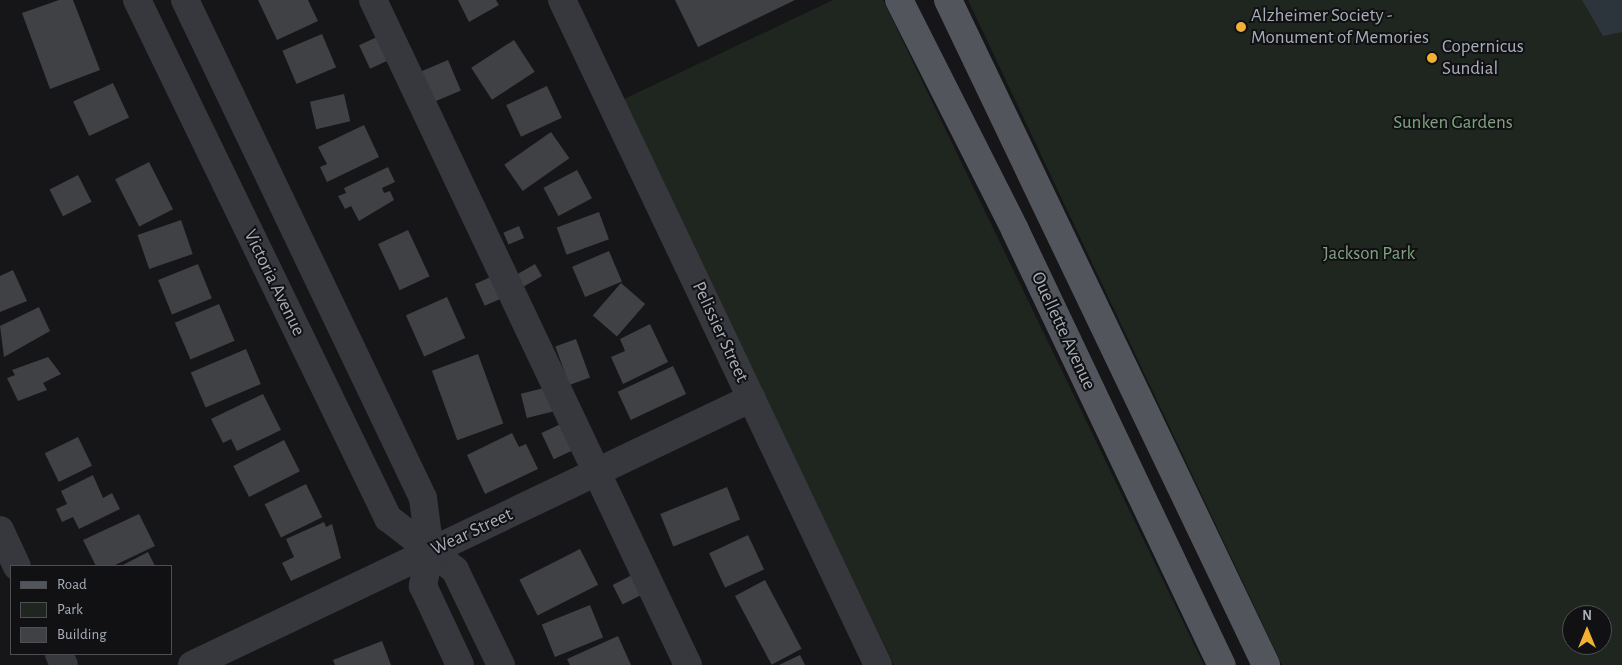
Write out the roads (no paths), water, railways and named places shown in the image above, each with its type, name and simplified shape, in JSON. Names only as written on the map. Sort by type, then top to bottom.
[{"type":"main road","name":"Ouellette Avenue","points":[[899,0],[1015,230],[1222,665]]},
{"type":"main road","name":"Ouellette Avenue","points":[[948,0],[1266,665]]},
{"type":"street","name":"Victoria Avenue","points":[[137,0],[388,518],[455,570],[501,665]]},
{"type":"street","points":[[185,0],[423,498],[430,552],[423,586],[460,665]]},
{"type":"street","points":[[372,0],[688,665]]},
{"type":"street","name":"Pelissier Street","points":[[562,0],[878,665]]},
{"type":"street","name":"Wear Street","points":[[192,665],[752,398]]},
{"type":"street","points":[[0,530],[17,565]]},
{"type":"place","name":"Alzheimer Society - Monument of Memories","points":[[1241,27]]},
{"type":"place","name":"Copernicus Sundial","points":[[1432,58]]},
{"type":"park label","name":"Sunken Gardens","points":[[1453,123]]},
{"type":"park label","name":"Jackson Park","points":[[1369,254]]}]
